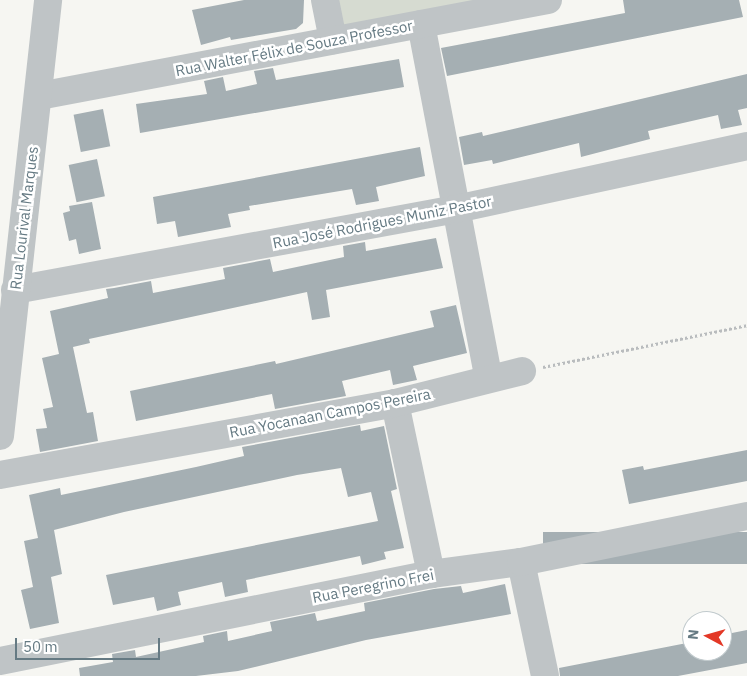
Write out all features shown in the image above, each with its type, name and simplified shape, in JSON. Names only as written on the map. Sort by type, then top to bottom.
[{"type":"street","name":"Rua Lourival Marques","points":[[0,436],[15,290],[39,96],[48,0]]},
{"type":"street","points":[[325,0],[333,40]]},
{"type":"street","name":"Rua Walter Félix de Souza Professor","points":[[39,96],[421,24],[505,4],[548,0]]},
{"type":"street","points":[[421,24],[489,379]]},
{"type":"street","name":"Rua José Rodrigues Muniz Pastor","points":[[15,290],[456,209],[747,146]]},
{"type":"street","name":"Rua Yocanaan Campos Pereira","points":[[0,475],[395,403],[522,371]]},
{"type":"street","points":[[395,403],[432,574]]},
{"type":"street","name":"Rua Peregrino Frei","points":[[0,661],[432,574],[521,562],[747,516]]},
{"type":"street","points":[[521,562],[545,676]]},
{"type":"path","points":[[522,371],[747,325]]},
{"type":"shaded area","points":[[337,0],[485,0],[344,29]]},
{"type":"building","points":[[244,0],[304,0],[303,23],[296,29],[231,40],[230,37],[201,45],[192,10]]},
{"type":"building","points":[[623,0],[739,0],[743,17],[447,76],[441,48],[625,13]]},
{"type":"building","points":[[399,59],[404,87],[140,133],[136,104],[207,94],[204,81],[223,77],[226,91],[257,84],[254,71],[273,68],[276,80]]},
{"type":"building","points":[[747,74],[747,108],[738,110],[742,125],[721,129],[718,115],[648,131],[650,139],[581,157],[579,143],[493,164],[492,160],[464,165],[459,137],[482,132],[483,136]]},
{"type":"building","points":[[103,109],[110,146],[81,152],[74,115]]},
{"type":"building","points":[[420,147],[425,176],[376,187],[379,201],[356,205],[352,189],[249,206],[250,210],[228,214],[231,227],[178,237],[175,221],[157,224],[153,197]]},
{"type":"building","points":[[97,159],[105,196],[77,202],[69,165]]},
{"type":"building","points":[[92,202],[101,249],[79,254],[76,239],[69,241],[63,213],[70,211],[69,206]]},
{"type":"building","points":[[436,238],[443,268],[326,290],[330,317],[312,320],[307,292],[89,339],[90,343],[73,347],[87,413],[93,412],[98,441],[40,452],[36,429],[47,428],[43,409],[53,407],[42,358],[59,354],[50,311],[108,298],[106,289],[151,281],[153,293],[225,279],[223,268],[270,259],[273,272],[344,257],[343,246],[365,242],[366,251]]},
{"type":"building","points":[[456,305],[467,353],[413,366],[417,380],[393,385],[390,370],[342,381],[346,396],[275,409],[272,394],[136,421],[130,391],[275,361],[276,364],[434,327],[430,311]]},
{"type":"building","points":[[360,425],[361,431],[384,426],[397,489],[391,491],[404,548],[384,552],[386,559],[362,565],[360,556],[246,580],[248,592],[225,597],[222,582],[178,592],[181,605],[157,611],[154,597],[113,605],[106,575],[378,521],[371,492],[348,497],[341,468],[297,475],[124,512],[54,530],[62,574],[51,577],[59,623],[30,629],[21,590],[33,587],[24,541],[38,538],[29,495],[60,488],[61,495],[196,467],[244,456],[242,447]]},
{"type":"building","points":[[747,450],[747,481],[629,504],[622,470],[643,466],[644,470]]},
{"type":"building","points":[[543,532],[747,532],[747,564],[543,564]]},
{"type":"building","points":[[505,584],[511,614],[366,640],[238,671],[196,676],[80,676],[79,668],[113,662],[112,654],[135,650],[136,657],[204,642],[203,636],[227,631],[228,641],[272,631],[270,622],[315,613],[317,621],[365,611],[364,603],[434,589],[461,586],[463,593]]},
{"type":"building","points":[[747,630],[747,663],[678,676],[560,676],[559,668],[682,644],[682,661],[732,661],[732,633]]}]
